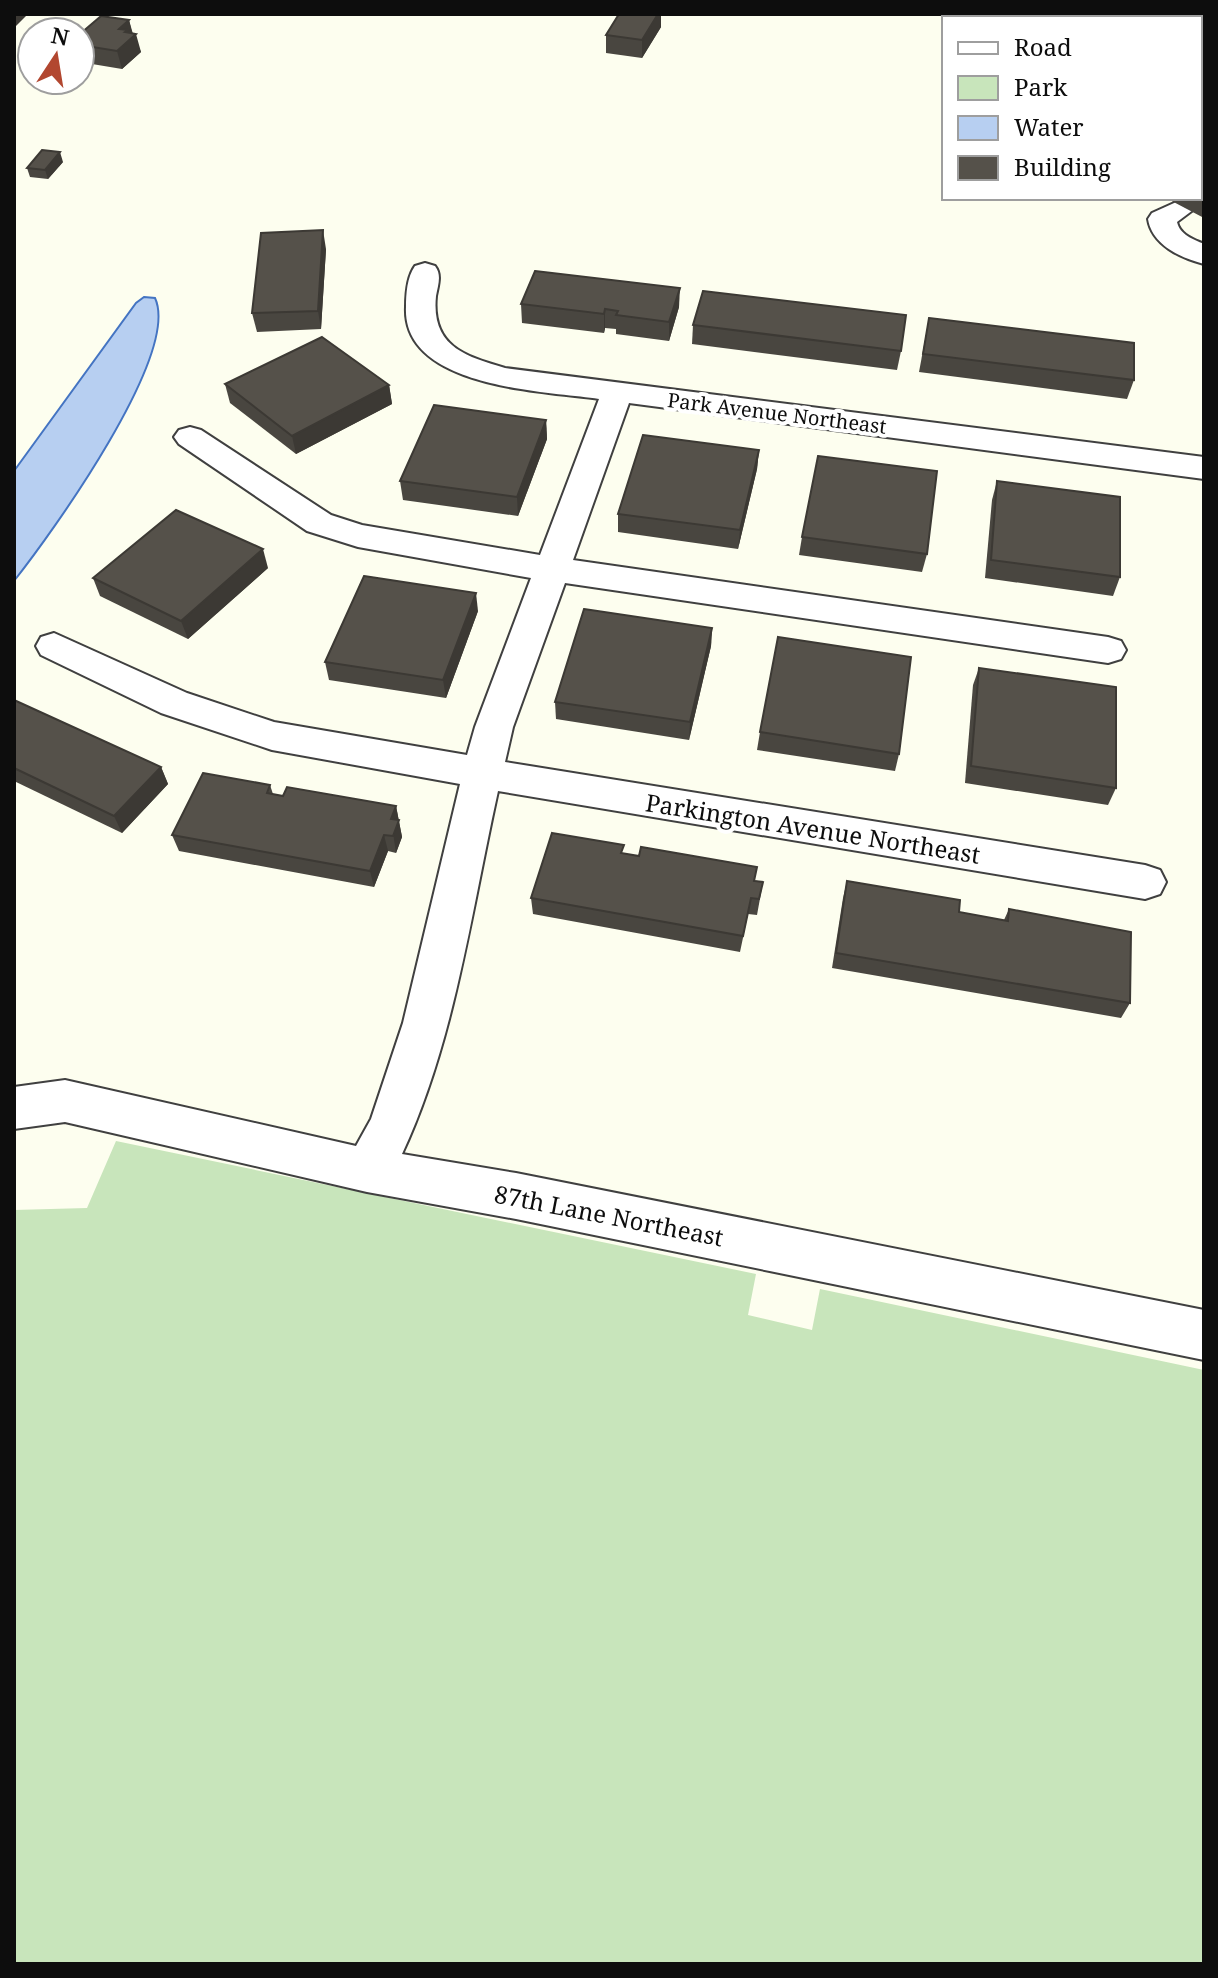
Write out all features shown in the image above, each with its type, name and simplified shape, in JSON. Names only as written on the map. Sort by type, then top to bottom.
[{"type":"street","points":[[1183,207],[1162,219],[1162,228],[1169,236],[1204,255]]},
{"type":"street","name":"Park Avenue Northeast","points":[[425,272],[420,310],[424,332],[453,358],[505,377],[1204,468]]},
{"type":"street","points":[[367,1170],[387,1141],[432,1006],[481,773],[494,727],[617,393]]},
{"type":"street","points":[[190,437],[319,523],[358,536],[551,569],[1108,650]]},
{"type":"street","name":"Parkington Avenue Northeast","points":[[54,646],[174,703],[272,736],[1145,882]]},
{"type":"street","name":"87th Lane Northeast","points":[[14,1108],[65,1101],[367,1170],[516,1196],[1204,1335]]},
{"type":"green space","points":[[116,1141],[756,1274],[748,1315],[812,1330],[820,1289],[1204,1370],[1204,1964],[14,1964],[14,1210],[87,1208]]},
{"type":"water","points":[[144,297],[155,298],[158,324],[149,359],[132,399],[82,485],[14,581],[14,471],[136,303]]},
{"type":"building","points":[[619,14],[658,14],[642,40],[606,35]]},
{"type":"building","points":[[101,16],[129,20],[119,29],[136,34],[117,51],[96,48],[96,20]]},
{"type":"building","points":[[1204,126],[1204,167],[1202,166]]},
{"type":"building","points":[[42,150],[60,152],[45,170],[27,168]]},
{"type":"building","points":[[323,230],[318,311],[252,313],[261,233]]},
{"type":"building","points":[[535,271],[680,288],[669,322],[616,315],[618,311],[605,309],[604,314],[521,304]]},
{"type":"building","points":[[703,291],[906,315],[901,351],[693,325]]},
{"type":"building","points":[[929,318],[1134,343],[1134,380],[923,354]]},
{"type":"building","points":[[322,337],[389,385],[292,436],[225,384]]},
{"type":"building","points":[[434,405],[546,420],[517,497],[400,481]]},
{"type":"building","points":[[643,435],[759,450],[740,530],[618,514]]},
{"type":"building","points":[[818,456],[937,471],[927,554],[802,537]]},
{"type":"building","points":[[997,481],[1120,497],[1120,577],[991,560]]},
{"type":"building","points":[[176,510],[263,549],[181,621],[93,578]]},
{"type":"building","points":[[364,576],[476,593],[443,680],[325,662]]},
{"type":"building","points":[[584,609],[712,628],[690,722],[555,702]]},
{"type":"building","points":[[778,637],[911,657],[899,754],[760,732]]},
{"type":"building","points":[[979,668],[1116,687],[1116,788],[971,766]]},
{"type":"building","points":[[14,700],[161,767],[114,816],[14,768]]},
{"type":"building","points":[[203,773],[270,785],[267,793],[283,796],[287,787],[396,806],[391,819],[399,820],[393,836],[384,835],[370,871],[172,835]]},
{"type":"building","points":[[552,833],[624,845],[621,853],[639,856],[641,847],[757,867],[754,881],[763,882],[759,899],[751,898],[743,936],[531,898]]},
{"type":"building","points":[[847,881],[960,900],[959,912],[1008,921],[1009,909],[1131,932],[1130,1003],[836,953]]}]
